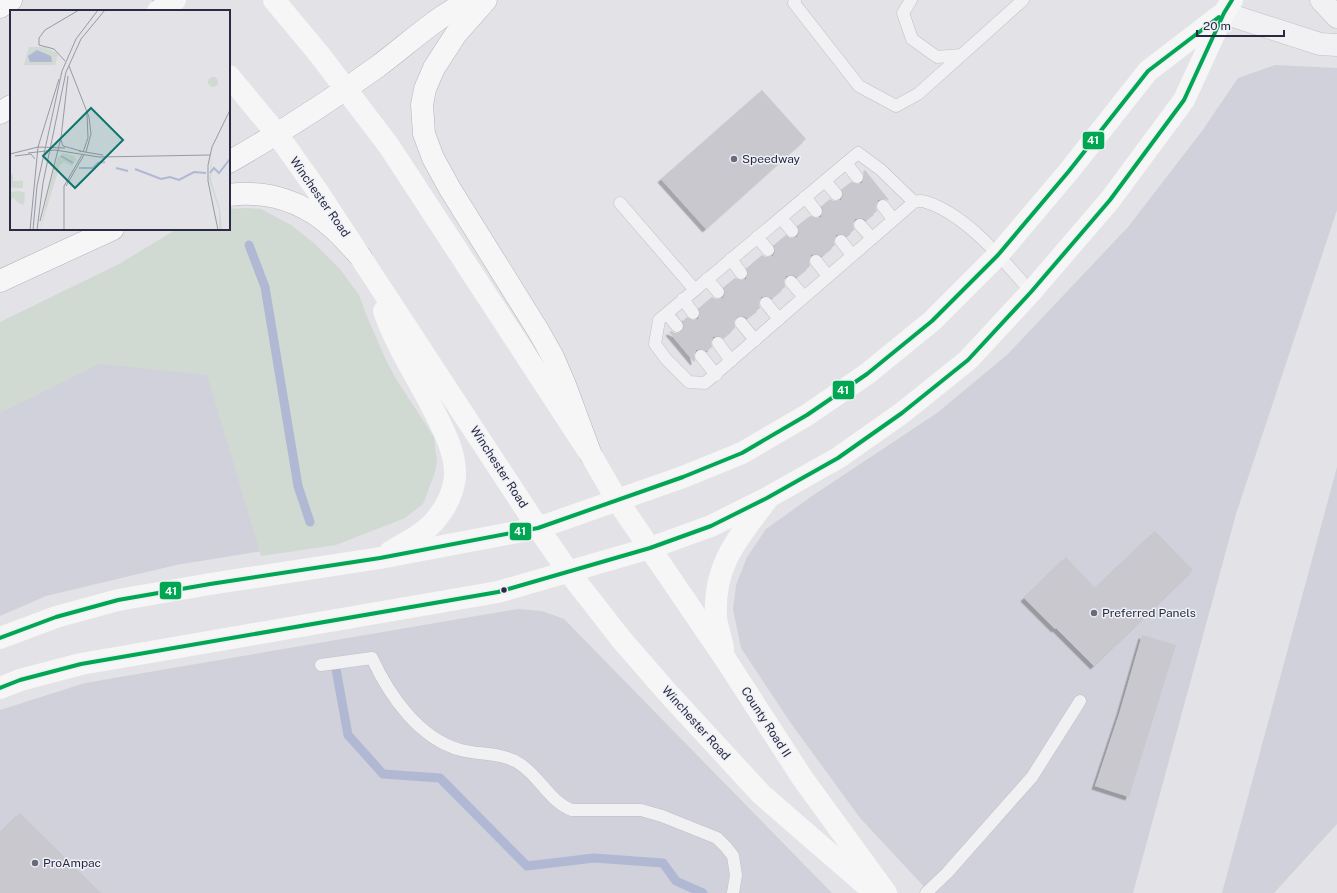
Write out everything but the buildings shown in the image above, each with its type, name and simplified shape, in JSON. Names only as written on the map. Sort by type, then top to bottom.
[{"type":"main road","points":[[0,7],[11,0]]},
{"type":"main road","points":[[157,0],[167,10]]},
{"type":"main road","points":[[160,10],[175,0]]},
{"type":"main road","points":[[274,0],[346,88],[389,146],[591,455],[617,500],[650,548]]},
{"type":"main road","points":[[230,161],[276,134],[346,88],[377,67],[456,7],[471,0]]},
{"type":"main road","points":[[486,0],[456,34],[434,68],[425,89],[422,105],[424,134],[433,158],[450,189],[553,357],[565,384],[591,455]]},
{"type":"main road","points":[[0,638],[56,617],[118,600],[210,584],[380,558],[538,528],[683,477],[742,453],[807,415],[867,374],[932,321],[998,255],[1069,171],[1148,71],[1228,7]]},
{"type":"main road","points":[[0,688],[20,680],[81,664],[498,592],[650,548],[711,526],[767,498],[838,458],[902,413],[968,360],[1031,292],[1110,200],[1184,100],[1228,7]]},
{"type":"main road","name":"Winchester Road","points":[[230,77],[276,134],[316,189],[538,528],[568,571],[626,645],[761,794],[875,893]]},
{"type":"main road","points":[[0,113],[10,107]]},
{"type":"main road","points":[[230,195],[246,193],[275,196],[302,206],[333,228],[367,265],[387,320],[448,439],[452,452],[455,476],[452,492],[445,507],[436,520],[424,530],[380,558]]},
{"type":"main road","points":[[0,281],[111,230]]},
{"type":"main road","points":[[726,660],[716,618],[716,589],[723,564],[740,536],[767,498]]},
{"type":"main road","name":"County Road II","points":[[650,548],[726,660],[803,779],[886,893]]},
{"type":"street","points":[[1321,0],[1337,17]]},
{"type":"street","points":[[1228,7],[1320,44],[1337,45]]},
{"type":"lane","points":[[911,0],[903,13],[912,39],[937,57],[961,55]]},
{"type":"lane","points":[[794,1],[859,86],[896,106],[918,94],[1023,0]]},
{"type":"lane","points":[[914,202],[881,170],[858,153],[659,320],[654,344],[666,359],[689,382],[705,384],[914,202],[925,201],[957,216],[998,255],[1031,292]]},
{"type":"lane","points":[[846,163],[857,177]]},
{"type":"lane","points":[[825,181],[836,194]]},
{"type":"lane","points":[[805,197],[816,211]]},
{"type":"lane","points":[[620,203],[695,290]]},
{"type":"lane","points":[[883,206],[893,219]]},
{"type":"lane","points":[[781,218],[792,231]]},
{"type":"lane","points":[[860,225],[872,238]]},
{"type":"lane","points":[[757,237],[768,250]]},
{"type":"lane","points":[[841,241],[852,255]]},
{"type":"lane","points":[[731,259],[741,273]]},
{"type":"lane","points":[[816,261],[828,276]]},
{"type":"lane","points":[[707,279],[718,292]]},
{"type":"lane","points":[[791,282],[804,297]]},
{"type":"lane","points":[[684,300],[693,313]]},
{"type":"lane","points":[[766,303],[779,319]]},
{"type":"lane","points":[[667,314],[677,326]]},
{"type":"lane","points":[[741,323],[755,340]]},
{"type":"lane","points":[[718,342],[731,361]]},
{"type":"lane","points":[[701,356],[716,375]]},
{"type":"lane","points":[[321,665],[372,658],[392,695],[410,717],[429,734],[447,745],[461,750],[495,755],[519,763],[536,776],[562,806],[572,810],[641,810],[662,816],[717,838],[732,856],[736,875],[733,893]]},
{"type":"lane","points":[[926,893],[947,873],[1032,777],[1080,701]]},
{"type":"shaded area","points":[[1275,65],[1337,68],[1337,210],[1236,514],[1133,893],[930,893],[860,818],[790,722],[741,648],[733,609],[736,585],[747,557],[766,529],[812,496],[937,413],[1008,354],[1128,227],[1202,131],[1238,78]]},
{"type":"shaded area","points":[[230,209],[261,209],[291,225],[314,243],[340,269],[359,295],[385,358],[396,379],[434,437],[437,462],[434,475],[423,504],[405,518],[336,545],[261,556],[207,375],[99,364],[0,413],[0,322],[119,264],[175,230],[230,230]]},
{"type":"shaded area","points":[[206,283],[294,546],[176,565],[46,596],[0,616],[0,396]]},
{"type":"shaded area","points":[[1337,467],[1337,824],[1274,893],[1222,893]]},
{"type":"shaded area","points":[[518,609],[542,611],[564,619],[832,893],[0,893],[0,710],[85,683]]},
{"type":"waterway","points":[[249,245],[265,287],[298,486],[310,522]]},
{"type":"waterway","points":[[336,669],[348,735],[383,774],[440,778],[527,866],[594,858],[663,863],[676,881],[703,893]]},
{"type":"transit line","name":"41","points":[[0,688],[20,680],[81,664],[498,592],[650,548],[711,526],[767,498],[838,458],[902,413],[968,360],[1031,292],[1110,200],[1184,100],[1224,13],[1232,0]]},
{"type":"transit line","name":"41","points":[[0,638],[56,617],[118,600],[210,584],[380,558],[538,528],[683,477],[742,453],[807,415],[867,374],[932,321],[998,255],[1069,171],[1148,71],[1219,17]]},
{"type":"place","name":"Speedway","points":[[734,159]]},
{"type":"place","name":"Preferred Panels","points":[[1094,613]]},
{"type":"place","name":"ProAmpac","points":[[35,863]]}]
